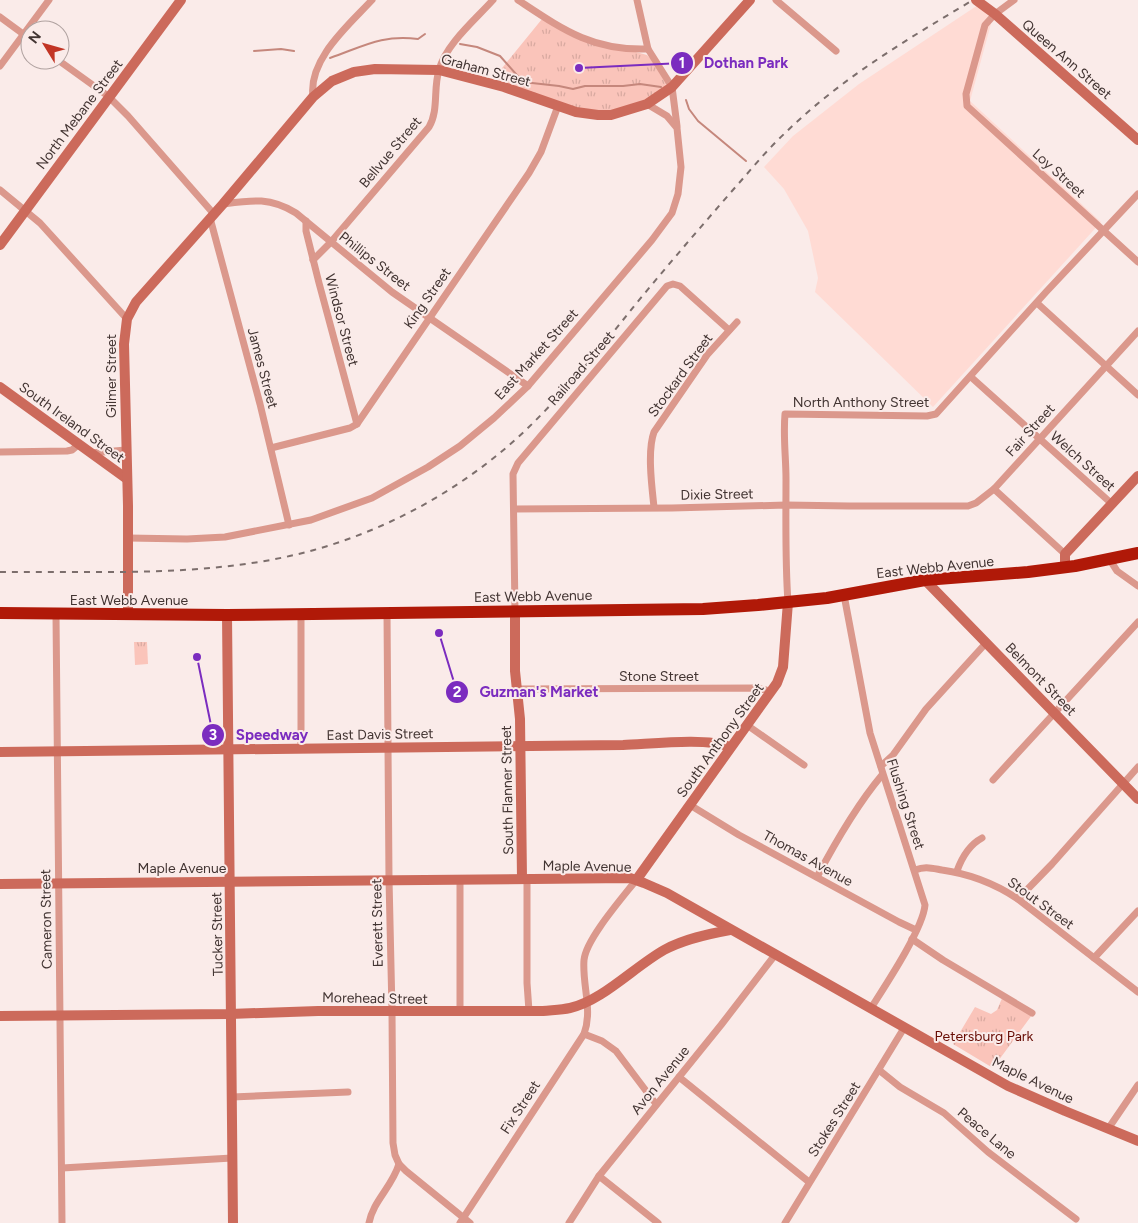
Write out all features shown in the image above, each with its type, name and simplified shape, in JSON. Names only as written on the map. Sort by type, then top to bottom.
[{"type":"highway","name":"East Webb Avenue","points":[[0,614],[227,615],[703,609],[844,595],[925,580],[1065,568],[1138,553]]},
{"type":"street","points":[[34,20],[49,0]]},
{"type":"street","name":"North Mebane Street","points":[[0,245],[108,96],[181,0]]},
{"type":"street","name":"Bellvue Street","points":[[313,260],[429,127],[434,115],[439,70],[447,51],[493,0]]},
{"type":"street","points":[[518,0],[556,25],[583,39],[607,45],[648,49]]},
{"type":"street","points":[[637,0],[648,49],[672,87]]},
{"type":"street","name":"Graham Street","points":[[127,319],[144,291],[223,204],[314,97],[332,81],[354,72],[386,68],[439,70],[504,87],[576,112],[598,115],[622,113],[647,104],[672,87],[750,0]]},
{"type":"street","points":[[776,0],[836,51]]},
{"type":"street","name":"Queen Ann Street","points":[[976,0],[995,14],[1138,140]]},
{"type":"street","points":[[995,14],[1014,0]]},
{"type":"street","points":[[314,97],[313,83],[317,69],[326,51],[370,1]]},
{"type":"street","name":"Loy Street","points":[[995,14],[985,25],[966,94],[966,101],[970,108],[1138,262]]},
{"type":"street","points":[[0,17],[20,32]]},
{"type":"street","points":[[0,66],[20,38]]},
{"type":"street","name":"James Street","points":[[70,69],[108,96],[128,116],[212,216],[289,525]]},
{"type":"street","name":"East Market Street","points":[[128,538],[208,538],[242,534],[311,520],[372,498],[428,468],[460,446],[494,418],[528,386],[652,240],[672,213],[678,194],[681,166],[672,87]]},
{"type":"street","points":[[647,104],[666,116],[678,128]]},
{"type":"street","name":"King Street","points":[[356,424],[529,173],[541,152],[558,106]]},
{"type":"street","name":"Gilmer Street","points":[[0,190],[26,210],[51,234],[127,319],[124,344],[128,614]]},
{"type":"street","name":"North Anthony Street","points":[[788,602],[785,414],[819,416],[931,416],[940,411],[1138,194]]},
{"type":"street","name":"Phillips Street","points":[[223,204],[256,200],[276,203],[296,213],[392,292],[528,386]]},
{"type":"street","name":"Windsor Street","points":[[306,221],[306,231],[313,260],[356,424]]},
{"type":"street","name":"Railroad Street","points":[[514,509],[513,480],[515,469],[530,448],[665,288],[670,285],[680,286],[728,330]]},
{"type":"street","points":[[1037,303],[1138,395]]},
{"type":"street","name":"Stockard Street","points":[[654,508],[651,442],[653,435],[697,369],[728,330],[737,322]]},
{"type":"street","name":"Fair Street","points":[[920,506],[972,505],[994,489],[1094,377],[1107,367],[1138,331]]},
{"type":"street","name":"Welch Street","points":[[971,377],[1112,504]]},
{"type":"street","name":"South Ireland Street","points":[[0,387],[127,479]]},
{"type":"street","points":[[271,448],[350,428],[356,424]]},
{"type":"street","points":[[0,452],[67,451],[72,450],[78,445]]},
{"type":"street","points":[[91,453],[126,450]]},
{"type":"street","points":[[1065,568],[1065,554],[1138,476]]},
{"type":"street","points":[[994,489],[1065,554]]},
{"type":"street","name":"Dixie Street","points":[[514,509],[786,505],[920,506]]},
{"type":"street","points":[[514,509],[515,611]]},
{"type":"street","points":[[1110,560],[1117,571],[1138,586]]},
{"type":"street","name":"Belmont Street","points":[[925,580],[1138,798]]},
{"type":"street","name":"Flushing Street","points":[[844,595],[870,733],[925,905],[923,917],[912,939],[871,1008]]},
{"type":"street","name":"South Anthony Street","points":[[637,879],[777,683],[783,667],[788,602]]},
{"type":"street","name":"South Flanner Street","points":[[515,611],[516,689],[520,719],[529,1010]]},
{"type":"street","name":"Everett Street","points":[[387,613],[393,1143],[395,1156],[399,1164]]},
{"type":"street","points":[[300,748],[301,614]]},
{"type":"street","name":"Cameron Street","points":[[56,615],[62,1223]]},
{"type":"street","name":"Tucker Street","points":[[227,615],[233,1223]]},
{"type":"street","points":[[993,780],[1138,622]]},
{"type":"street","points":[[881,766],[893,755],[926,710],[986,643]]},
{"type":"street","name":"Stone Street","points":[[516,689],[760,688],[770,693]]},
{"type":"street","points":[[747,725],[804,765]]},
{"type":"street","name":"East Davis Street","points":[[0,752],[708,743],[721,744],[730,748]]},
{"type":"street","points":[[1018,899],[1052,864],[1138,767]]},
{"type":"street","points":[[817,877],[852,816],[882,775]]},
{"type":"street","name":"Thomas Avenue","points":[[690,805],[705,816],[916,930]]},
{"type":"street","points":[[957,871],[961,860],[974,842],[982,838]]},
{"type":"street","name":"Stout Street","points":[[915,870],[927,867],[957,871],[986,881],[1018,899],[1138,992]]},
{"type":"street","name":"Maple Avenue","points":[[0,884],[623,877],[637,879],[667,893],[1015,1089],[1138,1141]]},
{"type":"street","name":"Fix Street","points":[[462,1220],[584,1034],[588,1019],[584,962],[587,949],[618,903],[637,879]]},
{"type":"street","points":[[460,880],[460,1012]]},
{"type":"street","points":[[1094,958],[1138,911]]},
{"type":"street","name":"Morehead Street","points":[[0,1016],[230,1014],[318,1011],[543,1011],[570,1008],[606,991],[666,949],[730,930]]},
{"type":"street","points":[[912,939],[943,960],[1032,1012]]},
{"type":"street","name":"Avon Avenue","points":[[569,1223],[599,1176],[775,955]]},
{"type":"street","name":"Stokes Street","points":[[784,1223],[904,1028]]},
{"type":"street","points":[[584,1034],[616,1051],[656,1104]]},
{"type":"street","name":"Peace Lane","points":[[879,1070],[900,1087],[944,1114],[988,1152],[1076,1218]]},
{"type":"street","points":[[679,1077],[809,1182]]},
{"type":"street","points":[[1108,1128],[1138,1086]]},
{"type":"street","points":[[232,1097],[348,1092]]},
{"type":"street","points":[[62,1168],[232,1158]]},
{"type":"street","points":[[369,1223],[374,1208],[395,1177],[399,1164],[462,1220],[470,1223]]},
{"type":"street","points":[[599,1176],[658,1223]]},
{"type":"shaded area","points":[[978,5],[992,20],[970,101],[1101,222],[933,407],[815,292],[818,278],[808,231],[784,189],[764,167],[793,136],[859,84]]},
{"type":"green space","points":[[542,19],[566,33],[647,55],[666,83],[665,90],[618,111],[582,111],[494,78]]},
{"type":"green space","points":[[134,642],[147,642],[148,664],[135,665]]},
{"type":"green space","name":"Petersburg Park","points":[[1003,996],[1032,1015],[993,1068],[953,1044],[975,1007],[991,1014],[997,1010]]},
{"type":"waterway","points":[[330,58],[373,42],[394,38],[418,39],[425,34]]},
{"type":"waterway","points":[[460,44],[477,47],[500,56],[523,82],[573,89],[585,86],[640,84],[661,87]]},
{"type":"waterway","points":[[254,51],[281,49],[294,51]]},
{"type":"waterway","points":[[686,100],[689,109],[698,121],[746,161]]},
{"type":"railway","points":[[0,572],[158,571],[198,569],[276,559],[314,550],[375,529],[432,500],[486,464],[534,422],[586,365],[757,162],[805,114],[874,61],[973,0]]},
{"type":"place","name":"Dothan Park","points":[[579,68]]},
{"type":"place","name":"Guzman's Market","points":[[439,633]]},
{"type":"place","name":"Speedway","points":[[197,657]]}]
